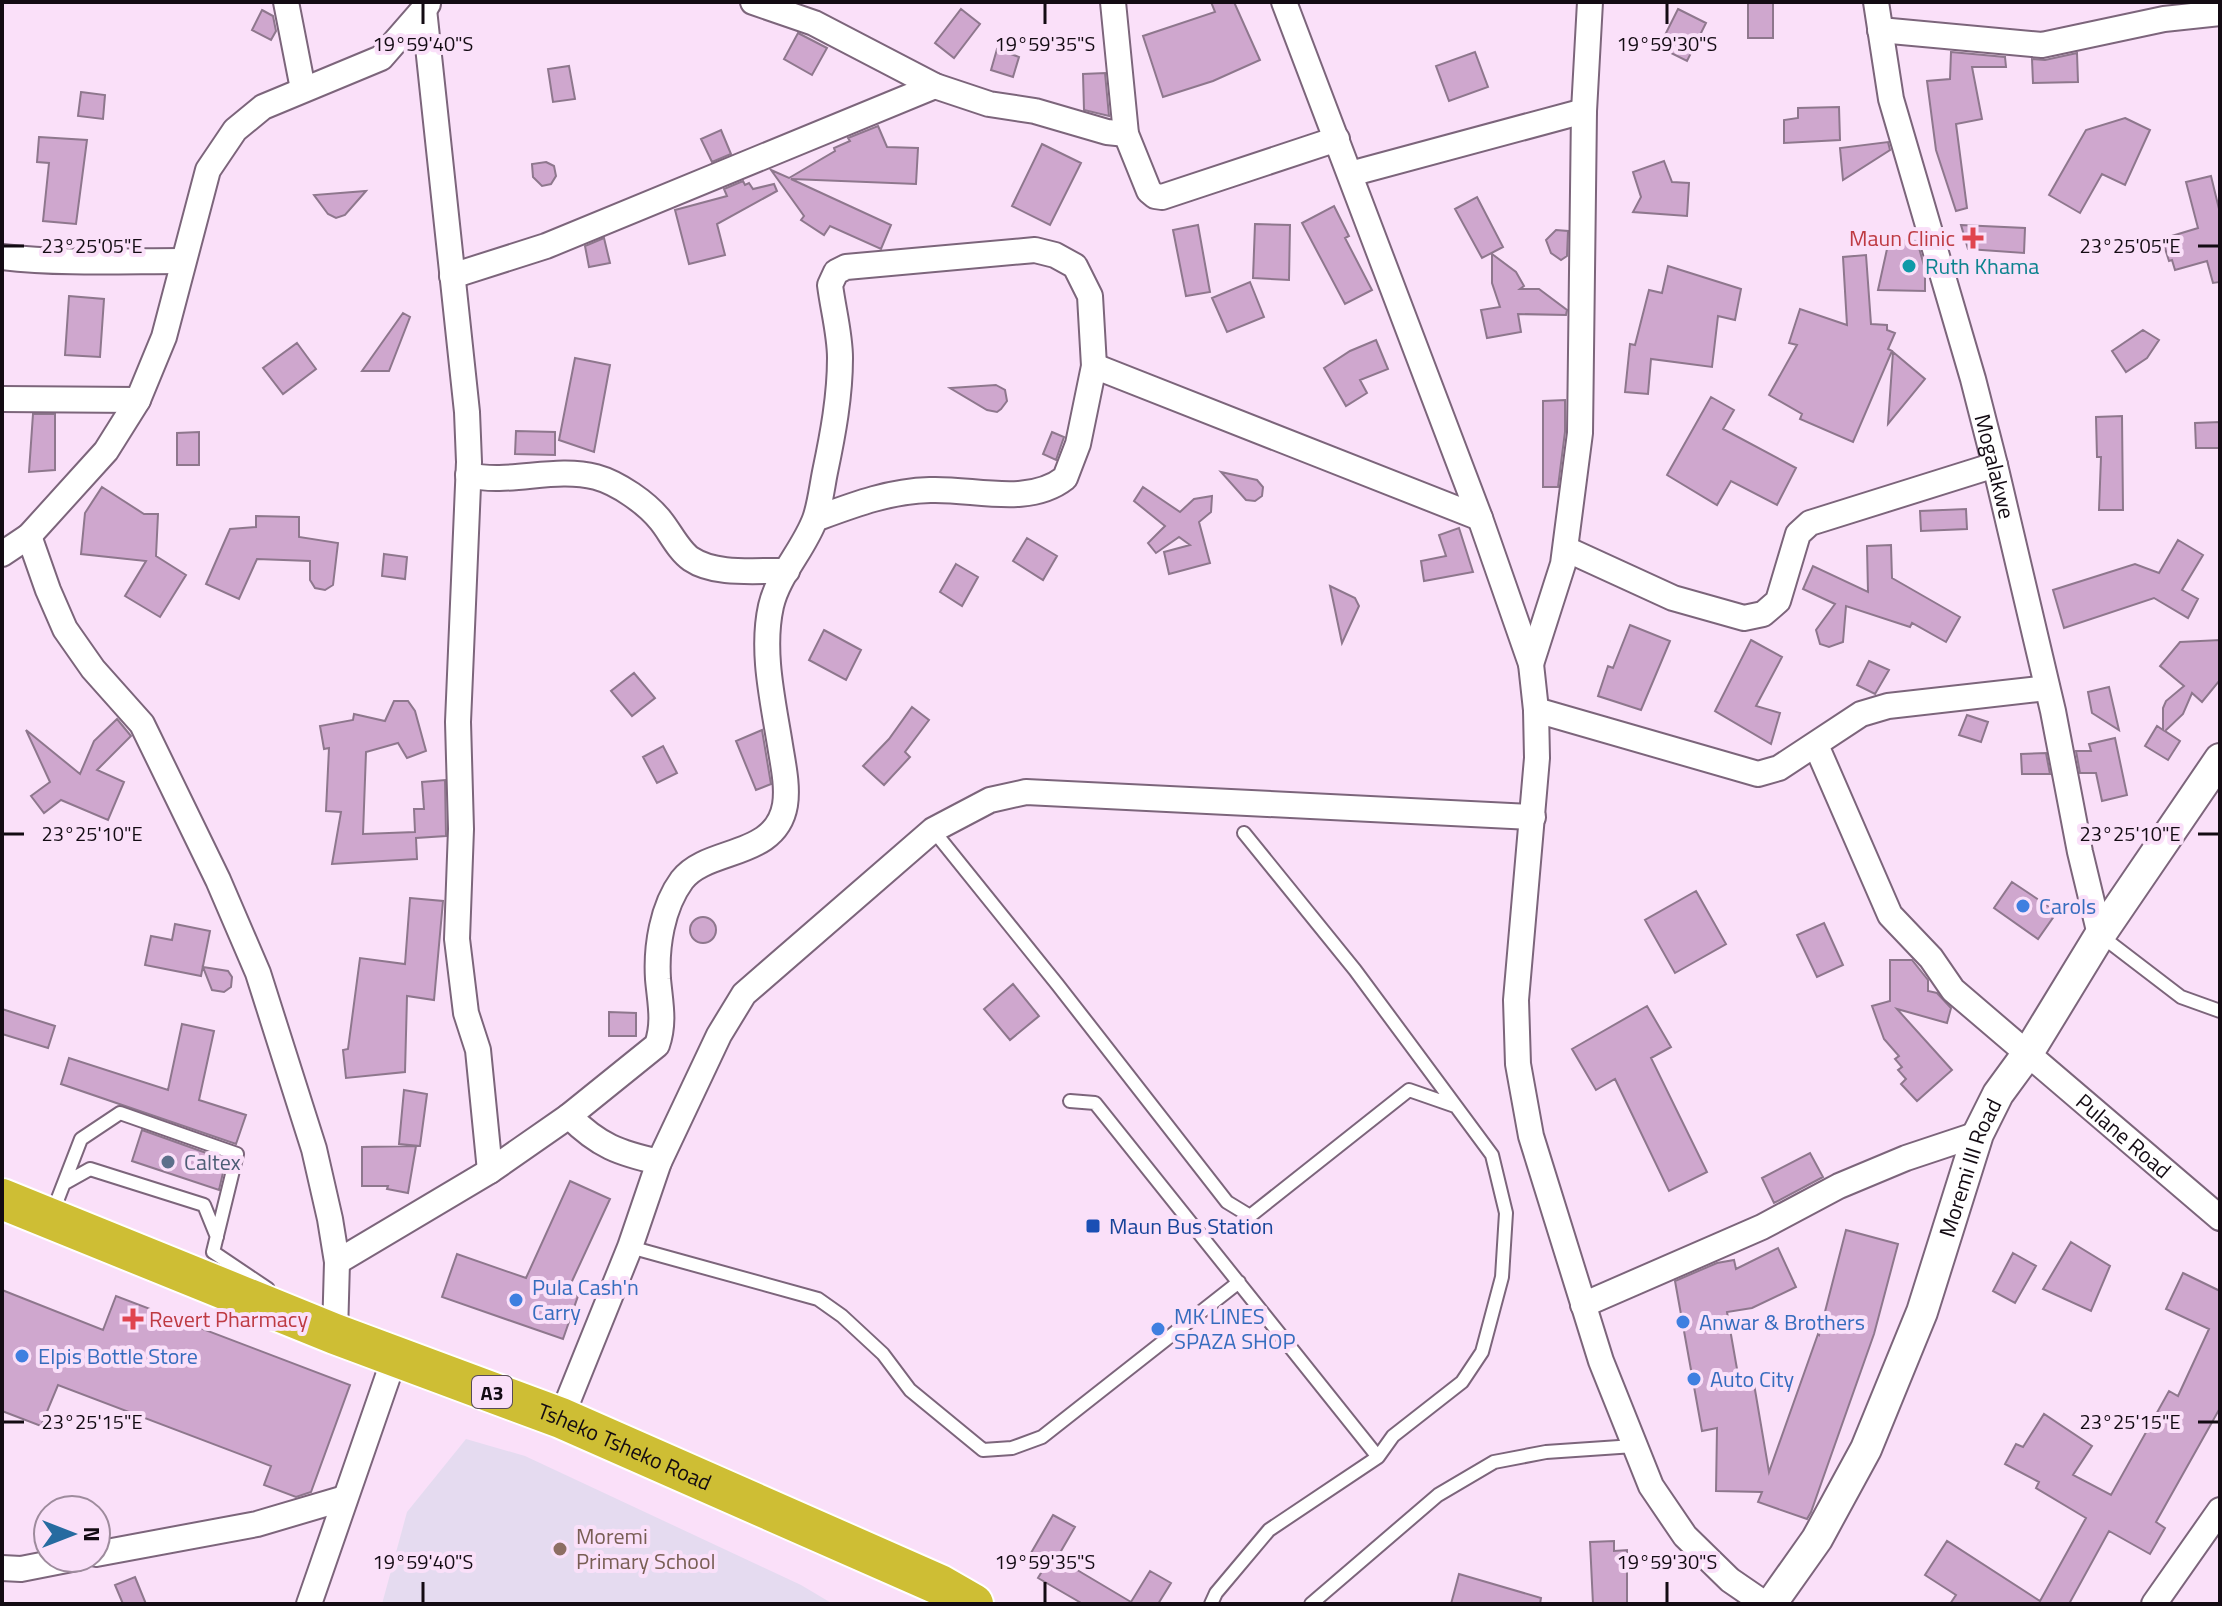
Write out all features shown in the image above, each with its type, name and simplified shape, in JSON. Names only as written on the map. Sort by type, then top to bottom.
[{"type":"highway","name":"Tsheko Tsheko Road","points":[[2,1199],[335,1334],[561,1418],[940,1585],[973,1604]]},
{"type":"street","points":[[286,2],[303,89]]},
{"type":"street","points":[[753,2],[814,23],[935,86],[989,104],[1035,111],[1107,132],[1126,134]]},
{"type":"street","points":[[1113,2],[1126,134],[1149,191],[1155,196],[1162,197],[1337,139]]},
{"type":"street","points":[[1284,2],[1480,518],[1531,664],[1537,758],[1516,1000],[1518,1064],[1531,1136],[1601,1361],[1651,1486],[1685,1536],[1730,1580],[1765,1604]]},
{"type":"street","points":[[1531,664],[1566,549],[1580,433],[1584,111],[1590,2]]},
{"type":"street","name":"Mogalakwe","points":[[1876,2],[1891,99],[1995,465],[2100,935]]},
{"type":"street","points":[[2,554],[29,536],[106,451],[138,400],[164,337],[208,170],[235,130],[263,107],[381,58],[426,6]]},
{"type":"street","points":[[426,6],[467,412],[468,475],[458,722],[461,829],[457,939],[466,1013],[478,1050],[490,1171]]},
{"type":"street","points":[[1880,30],[2042,45],[2164,19],[2220,13]]},
{"type":"street","points":[[452,276],[546,246],[935,86]]},
{"type":"street","points":[[1350,174],[1584,111]]},
{"type":"street","points":[[337,1262],[490,1171],[569,1116],[657,1045],[662,1031],[662,1011],[657,957],[667,906],[683,879],[701,865],[732,855],[760,841],[776,827],[785,806],[784,771],[770,687],[768,640],[771,605],[815,519],[835,420],[840,356],[830,285],[833,277],[841,269],[1035,250],[1055,255],[1075,266],[1090,296],[1094,366],[1078,444],[1065,478],[1041,491],[1017,494],[929,490],[874,497],[815,519]]},
{"type":"street","points":[[2,257],[76,263],[183,261]]},
{"type":"street","points":[[1094,366],[1480,518]]},
{"type":"street","points":[[2,399],[138,400]]},
{"type":"street","points":[[1566,549],[1673,598],[1744,618],[1763,614],[1778,601],[1798,534],[1810,523],[1995,465]]},
{"type":"street","points":[[468,475],[489,478],[576,473],[598,478],[633,496],[658,517],[690,559],[712,567],[787,571]]},
{"type":"street","points":[[29,536],[65,629],[93,669],[142,724],[218,880],[258,973],[314,1149],[337,1262],[335,1334]]},
{"type":"street","points":[[1536,710],[1758,774],[1779,768],[1861,714],[1888,706],[2047,688]]},
{"type":"street","name":"Pulane Road","points":[[1816,745],[1890,915],[1931,958],[1953,990],[2220,1218]]},
{"type":"street","name":"Moremi III Road","points":[[1771,1604],[1817,1539],[1866,1449],[1922,1312],[1978,1134],[1998,1094],[2028,1053],[2100,935],[2220,759]]},
{"type":"street","points":[[561,1418],[630,1247],[659,1162],[719,1035],[744,994],[933,830],[990,800],[1026,792],[1533,817]]},
{"type":"street","points":[[569,1116],[606,1147],[659,1162]]},
{"type":"street","points":[[1583,1305],[1762,1227],[1852,1180],[1978,1134]]},
{"type":"street","points":[[309,1604],[395,1356]]},
{"type":"street","points":[[112,1551],[257,1524],[345,1498]]},
{"type":"street","points":[[2154,1604],[2220,1510]]},
{"type":"street","points":[[8,1573],[32,1568]]},
{"type":"lane","points":[[933,830],[1227,1202],[1250,1216],[1409,1090],[1455,1106]]},
{"type":"lane","points":[[1211,1604],[1216,1593],[1269,1530],[1378,1457],[1393,1436],[1462,1382],[1482,1352],[1502,1277],[1506,1213],[1492,1155],[1355,970],[1244,833]]},
{"type":"lane","points":[[2100,935],[2181,997],[2220,1011]]},
{"type":"lane","points":[[1070,1101],[1095,1103],[1378,1457]]},
{"type":"lane","points":[[50,1220],[81,1139],[120,1113],[237,1154],[213,1252],[274,1293]]},
{"type":"lane","points":[[65,1183],[90,1169],[204,1205],[217,1237]]},
{"type":"lane","points":[[630,1247],[818,1299],[842,1316],[883,1354],[910,1390],[983,1450],[1012,1448],[1042,1437],[1239,1282]]},
{"type":"lane","points":[[286,1301],[335,1334]]},
{"type":"lane","points":[[1311,1604],[1438,1495],[1494,1462],[1546,1452],[1634,1446]]},
{"type":"shaded area","name":"Moremi Primary School","points":[[466,1439],[525,1456],[801,1585],[833,1604],[382,1604],[407,1512]]},
{"type":"building","points":[[1211,2],[1234,2],[1260,60],[1213,81],[1163,97],[1143,36],[1215,12]]},
{"type":"building","points":[[1748,2],[1773,2],[1773,38],[1748,38]]},
{"type":"building","points":[[961,9],[980,24],[954,58],[935,43]]},
{"type":"building","points":[[1678,9],[1706,23],[1687,61],[1659,47]]},
{"type":"building","points":[[262,10],[273,16],[276,31],[271,40],[252,30]]},
{"type":"building","points":[[798,33],[827,48],[812,75],[784,59]]},
{"type":"building","points":[[997,49],[1019,57],[1013,77],[991,70]]},
{"type":"building","points":[[1475,52],[1488,87],[1449,101],[1436,66]]},
{"type":"building","points":[[1951,52],[2005,57],[2006,67],[1972,67],[1982,119],[1956,124],[1967,208],[1956,211],[1936,150],[1927,81],[1950,79]]},
{"type":"building","points":[[2077,53],[2078,82],[2033,83],[2032,59],[2045,60]]},
{"type":"building","points":[[569,66],[575,99],[553,102],[548,69]]},
{"type":"building","points":[[1105,73],[1109,116],[1084,110],[1083,74]]},
{"type":"building","points":[[81,92],[105,95],[103,119],[78,116]]},
{"type":"building","points":[[1839,107],[1840,140],[1784,143],[1784,120],[1798,118],[1798,108]]},
{"type":"building","points":[[2125,118],[2150,130],[2125,185],[2102,174],[2080,213],[2049,195],[2086,130]]},
{"type":"building","points":[[878,126],[887,147],[918,148],[916,184],[791,179],[891,225],[881,249],[830,226],[824,235],[801,220],[804,216],[771,170],[789,178],[850,141],[848,138]]},
{"type":"building","points":[[721,130],[731,154],[712,162],[701,139]]},
{"type":"building","points":[[39,137],[87,140],[76,224],[43,221],[49,163],[37,162]]},
{"type":"building","points":[[1888,142],[1890,150],[1843,180],[1840,148]]},
{"type":"building","points":[[1042,144],[1081,163],[1050,225],[1012,206]]},
{"type":"building","points":[[1664,161],[1672,182],[1689,183],[1687,216],[1633,212],[1641,197],[1633,172]]},
{"type":"building","points":[[546,162],[554,166],[556,176],[551,184],[542,186],[533,177],[532,164]]},
{"type":"building","points":[[2211,176],[2220,213],[2220,282],[2213,283],[2207,261],[2175,270],[2162,239],[2198,228],[2186,182]]},
{"type":"building","points":[[743,181],[753,189],[774,184],[777,191],[717,224],[725,255],[689,264],[675,210],[727,196],[724,189]]},
{"type":"building","points":[[366,191],[345,215],[336,218],[328,214],[314,195]]},
{"type":"building","points":[[1477,197],[1503,247],[1482,258],[1455,209]]},
{"type":"building","points":[[1334,206],[1349,236],[1345,238],[1372,290],[1345,304],[1302,223]]},
{"type":"building","points":[[1255,224],[1290,225],[1289,280],[1253,278]]},
{"type":"building","points":[[1198,225],[1210,292],[1186,296],[1173,230]]},
{"type":"building","points":[[1961,225],[2025,228],[2024,253],[1968,249]]},
{"type":"building","points":[[1556,230],[1568,231],[1567,256],[1561,260],[1551,253],[1546,240]]},
{"type":"building","points":[[604,238],[610,263],[589,267],[585,246]]},
{"type":"building","name":"Ruth Khama","points":[[1889,240],[1917,241],[1925,269],[1925,291],[1878,290]]},
{"type":"building","points":[[1492,254],[1516,272],[1524,286],[1520,289],[1539,289],[1567,310],[1566,315],[1518,314],[1521,332],[1487,338],[1481,310],[1500,307],[1492,283]]},
{"type":"building","points":[[1866,255],[1871,324],[1887,325],[1887,330],[1895,333],[1888,349],[1892,351],[1853,442],[1800,419],[1802,414],[1769,395],[1797,345],[1789,343],[1800,309],[1847,325],[1843,257]]},
{"type":"building","points":[[1668,266],[1741,289],[1735,320],[1718,316],[1712,367],[1651,359],[1648,394],[1625,392],[1630,344],[1635,345],[1649,290],[1662,293]]},
{"type":"building","points":[[1250,282],[1264,317],[1227,332],[1212,298]]},
{"type":"building","points":[[69,296],[104,299],[100,357],[65,355]]},
{"type":"building","points":[[403,313],[410,317],[389,371],[362,371]]},
{"type":"building","points":[[2143,330],[2159,340],[2147,358],[2126,372],[2112,351]]},
{"type":"building","points":[[1376,340],[1388,369],[1360,380],[1367,393],[1346,406],[1324,368],[1350,351]]},
{"type":"building","points":[[297,343],[316,369],[283,394],[263,368]]},
{"type":"building","points":[[1893,352],[1925,379],[1888,424]]},
{"type":"building","points":[[575,358],[610,365],[594,452],[559,440]]},
{"type":"building","points":[[996,385],[1005,390],[1007,401],[997,412],[987,410],[950,388]]},
{"type":"building","points":[[1711,397],[1734,410],[1723,429],[1796,468],[1777,505],[1731,481],[1717,505],[1667,475]]},
{"type":"building","points":[[1565,400],[1565,432],[1558,487],[1543,487],[1543,401]]},
{"type":"building","points":[[33,414],[55,414],[55,470],[29,472]]},
{"type":"building","points":[[2122,416],[2123,510],[2099,510],[2101,457],[2097,457],[2096,417]]},
{"type":"building","points":[[2220,422],[2220,448],[2196,448],[2195,423]]},
{"type":"building","points":[[516,431],[555,432],[555,455],[515,454]]},
{"type":"building","points":[[199,432],[199,465],[177,465],[177,433]]},
{"type":"building","points":[[1052,432],[1064,437],[1056,460],[1043,454]]},
{"type":"building","points":[[1221,472],[1257,480],[1263,487],[1262,496],[1255,501],[1246,500]]},
{"type":"building","points":[[102,487],[144,514],[158,514],[156,556],[186,575],[160,617],[125,596],[146,561],[81,554],[85,513]]},
{"type":"building","points":[[1143,487],[1180,512],[1194,499],[1212,496],[1211,512],[1199,522],[1210,563],[1169,574],[1164,552],[1190,545],[1179,537],[1156,553],[1148,543],[1165,526],[1134,501]]},
{"type":"building","points":[[1966,509],[1967,529],[1921,531],[1920,511]]},
{"type":"building","points":[[256,516],[299,517],[299,537],[338,543],[333,585],[325,590],[315,588],[310,580],[310,561],[257,559],[239,599],[206,584],[230,529],[256,527]]},
{"type":"building","points":[[1459,528],[1473,572],[1424,581],[1421,561],[1446,556],[1439,535]]},
{"type":"building","points":[[1027,538],[1057,556],[1043,580],[1013,561]]},
{"type":"building","points":[[2178,540],[2203,555],[2182,590],[2198,599],[2188,618],[2154,598],[2064,628],[2053,590],[2135,564],[2159,573]]},
{"type":"building","points":[[1891,545],[1892,578],[1960,617],[1946,642],[1912,623],[1910,627],[1846,606],[1843,642],[1829,647],[1820,644],[1816,630],[1835,604],[1803,589],[1813,566],[1868,592],[1867,546]]},
{"type":"building","points":[[384,554],[407,557],[405,579],[382,576]]},
{"type":"building","points":[[956,564],[978,577],[962,606],[940,592]]},
{"type":"building","points":[[1330,586],[1355,598],[1359,606],[1342,643]]},
{"type":"building","points":[[1630,625],[1670,641],[1641,710],[1598,696],[1608,666],[1613,668]]},
{"type":"building","points":[[824,630],[861,650],[846,680],[809,660]]},
{"type":"building","points":[[1751,640],[1782,657],[1756,706],[1780,713],[1771,744],[1715,711]]},
{"type":"building","points":[[2220,640],[2220,680],[2202,702],[2192,693],[2183,714],[2165,731],[2180,741],[2168,760],[2145,746],[2157,726],[2163,730],[2166,701],[2184,686],[2160,666],[2180,642]]},
{"type":"building","points":[[1869,661],[1889,670],[1875,694],[1857,685]]},
{"type":"building","points":[[634,673],[655,698],[632,716],[611,691]]},
{"type":"building","points":[[2109,687],[2119,730],[2092,713],[2088,692]]},
{"type":"building","points":[[394,701],[408,701],[415,711],[426,751],[407,758],[398,743],[366,752],[363,834],[415,832],[414,809],[424,809],[422,782],[445,780],[446,836],[416,838],[417,859],[332,864],[341,812],[326,811],[329,748],[324,749],[320,726],[353,720],[354,714],[385,721]]},
{"type":"building","points":[[912,707],[929,720],[905,752],[910,757],[884,785],[863,766],[889,739]]},
{"type":"building","points":[[1967,715],[1988,722],[1981,742],[1959,735]]},
{"type":"building","points":[[117,719],[131,736],[97,770],[124,782],[108,820],[61,800],[44,813],[31,796],[50,782],[26,730],[80,774],[94,741]]},
{"type":"building","points":[[762,730],[771,784],[756,790],[736,741]]},
{"type":"building","points":[[2115,738],[2127,795],[2102,801],[2096,773],[2080,773],[2076,751],[2091,751],[2089,744]]},
{"type":"building","points":[[663,746],[677,773],[657,783],[643,757]]},
{"type":"building","points":[[2046,753],[2050,774],[2022,774],[2021,754]]},
{"type":"building","points":[[2012,882],[2057,912],[2038,939],[1994,908]]},
{"type":"building","points":[[1696,891],[1726,944],[1675,973],[1645,920]]},
{"type":"building","points":[[410,898],[443,901],[434,1000],[407,996],[405,1072],[346,1078],[343,1050],[348,1049],[360,958],[405,964]]},
{"type":"building","points":[[703,917],[712,921],[716,930],[712,939],[703,943],[694,939],[690,930],[694,921]]},
{"type":"building","points":[[1824,923],[1843,965],[1817,977],[1797,935]]},
{"type":"building","points":[[175,924],[210,931],[201,976],[145,965],[151,936],[172,940]]},
{"type":"building","points":[[1890,960],[1912,960],[1928,980],[1928,991],[1937,993],[1951,1008],[1947,1023],[1897,1009],[1952,1070],[1917,1101],[1901,1084],[1906,1079],[1898,1070],[1902,1067],[1895,1059],[1899,1056],[1884,1039],[1872,1006],[1890,1001]]},
{"type":"building","points":[[203,967],[228,971],[232,977],[231,987],[224,992],[212,990]]},
{"type":"building","points":[[1013,984],[1039,1016],[1010,1040],[984,1009]]},
{"type":"building","points":[[1647,1006],[1671,1047],[1651,1058],[1707,1172],[1669,1191],[1615,1079],[1596,1090],[1572,1049]]},
{"type":"building","points":[[2,1009],[55,1026],[48,1048],[2,1034]]},
{"type":"building","points":[[609,1012],[636,1013],[636,1036],[609,1036]]},
{"type":"building","points":[[182,1024],[214,1031],[199,1100],[246,1115],[236,1144],[61,1084],[69,1058],[168,1090]]},
{"type":"building","points":[[404,1090],[427,1094],[420,1146],[399,1144]]},
{"type":"building","points":[[142,1130],[226,1160],[219,1190],[132,1161]]},
{"type":"building","points":[[416,1146],[408,1193],[387,1189],[388,1186],[362,1186],[362,1147]]},
{"type":"building","points":[[1810,1153],[1823,1177],[1774,1203],[1762,1178]]},
{"type":"building","points":[[570,1181],[610,1199],[567,1292],[578,1296],[563,1339],[442,1297],[457,1254],[526,1278]]},
{"type":"building","points":[[1846,1230],[1898,1244],[1874,1334],[1807,1519],[1758,1502],[1762,1492],[1716,1491],[1717,1428],[1702,1431],[1675,1281],[1717,1263],[1734,1260],[1736,1269],[1778,1248],[1796,1287],[1752,1308],[1727,1312],[1740,1386],[1754,1384],[1769,1472],[1819,1335]]},
{"type":"building","points":[[2071,1242],[2110,1266],[2091,1311],[2043,1289]]},
{"type":"building","points":[[2013,1253],[2036,1266],[2015,1303],[1993,1291]]},
{"type":"building","points":[[2183,1273],[2220,1291],[2220,1408],[2156,1522],[2165,1528],[2150,1554],[2109,1531],[2069,1604],[1950,1604],[1956,1595],[1925,1575],[1947,1541],[2040,1601],[2086,1518],[2036,1488],[2039,1482],[2005,1464],[2016,1444],[2023,1447],[2044,1414],[2092,1446],[2073,1475],[2111,1495],[2169,1391],[2178,1396],[2209,1329],[2166,1309]]},
{"type":"building","points":[[2,1290],[103,1330],[116,1296],[350,1385],[311,1492],[296,1497],[264,1485],[271,1466],[58,1385],[41,1426],[2,1411]]},
{"type":"building","points":[[1053,1515],[1075,1527],[1057,1558],[1131,1602],[1150,1571],[1171,1583],[1158,1604],[1083,1604],[1038,1578],[1047,1563],[1031,1553]]},
{"type":"building","points":[[1614,1541],[1614,1551],[1627,1550],[1627,1604],[1593,1604],[1590,1542]]},
{"type":"building","points":[[1459,1574],[1541,1598],[1540,1604],[1451,1604]]},
{"type":"building","points":[[135,1577],[146,1604],[123,1604],[115,1585]]},
{"type":"place","name":"Maun Clinic","points":[[1973,238]]},
{"type":"place","name":"Ruth Khama","points":[[1909,266]]},
{"type":"place","name":"Carols","points":[[2023,906]]},
{"type":"place","name":"Caltex","points":[[168,1162]]},
{"type":"place","name":"Maun Bus Station","points":[[1093,1226]]},
{"type":"place","name":"Pula Cash'n Carry","points":[[516,1300]]},
{"type":"place","name":"Revert Pharmacy","points":[[133,1319]]},
{"type":"place","name":"Anwar & Brothers","points":[[1683,1322]]},
{"type":"place","name":"MK LINES SPAZA SHOP","points":[[1158,1329]]},
{"type":"place","name":"Elpis Bottle Store","points":[[22,1356]]},
{"type":"place","name":"Auto City","points":[[1694,1379]]},
{"type":"place","name":"Moremi Primary School","points":[[560,1549]]}]
